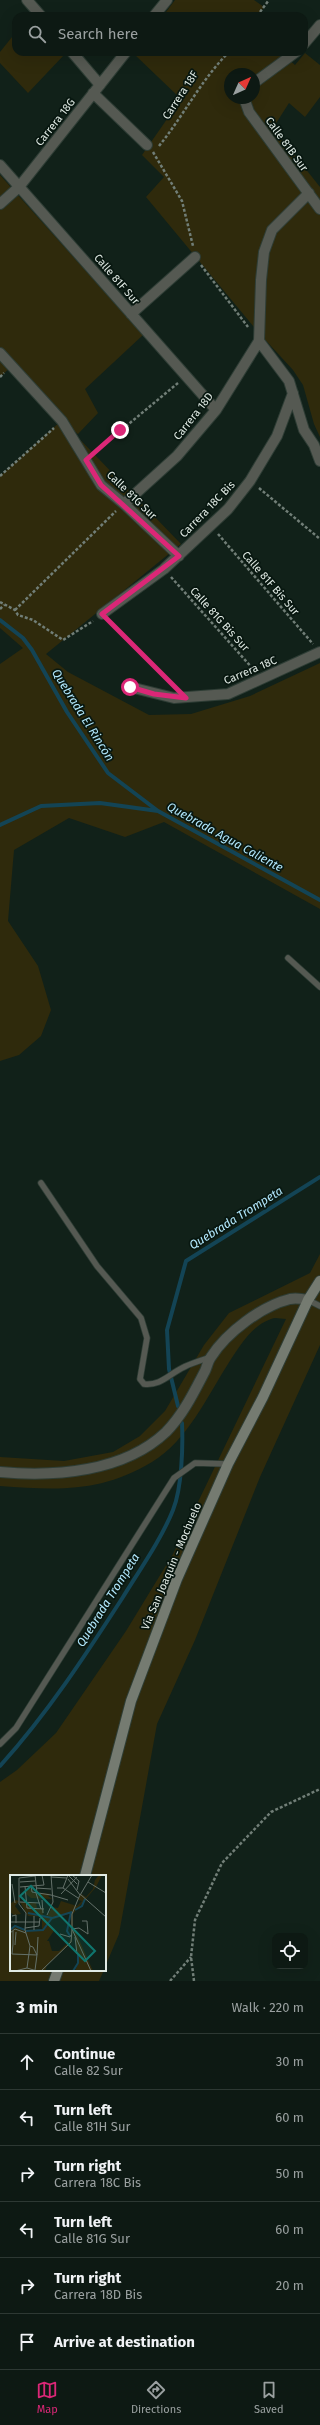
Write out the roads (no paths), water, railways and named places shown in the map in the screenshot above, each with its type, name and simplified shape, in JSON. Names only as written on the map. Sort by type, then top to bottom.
[{"type":"street","points":[[27,0],[37,12]]},
{"type":"street","points":[[156,12],[163,1]]},
{"type":"street","points":[[308,39],[320,25]]},
{"type":"street","points":[[75,56],[100,85]]},
{"type":"street","name":"Carrera 18G","points":[[0,204],[19,187],[123,56]]},
{"type":"street","points":[[260,79],[291,56]]},
{"type":"street","points":[[94,93],[150,148]]},
{"type":"street","name":"Calle 81B Sur","points":[[246,104],[249,112],[320,209]]},
{"type":"street","name":"Calle 81F Sur","points":[[0,165],[216,410]]},
{"type":"street","points":[[309,193],[272,230],[268,237],[261,280],[259,341],[280,367],[293,393],[304,430],[314,445],[320,462]]},
{"type":"street","points":[[131,314],[195,257]]},
{"type":"street","name":"Carrera 18D","points":[[124,504],[177,456],[216,410],[259,341]]},
{"type":"street","name":"Calle 81G Sur","points":[[0,353],[62,420],[101,485],[124,504],[179,556]]},
{"type":"street","name":"Carrera 18C Bis","points":[[102,614],[164,569],[228,509],[250,481],[277,436],[293,393]]},
{"type":"street","name":"Carrera 18C","points":[[130,687],[154,694],[186,698],[228,694],[263,679],[317,649]]},
{"type":"street","name":"Vía San Joaquín - Mochuelo","points":[[85,1875],[131,1701],[177,1579],[228,1464],[263,1398],[308,1300],[320,1281]]},
{"type":"street","points":[[0,1472],[27,1474],[78,1472],[142,1449],[166,1432],[181,1413],[211,1357],[248,1319],[291,1298],[308,1300]]},
{"type":"street","points":[[54,1981],[58,1971]]},
{"type":"lane","points":[[288,958],[320,987]]},
{"type":"lane","points":[[41,1184],[97,1266],[141,1318],[147,1338],[140,1379],[144,1384],[152,1385],[166,1380],[183,1367],[211,1357]]},
{"type":"lane","points":[[308,1300],[320,1306]]},
{"type":"lane","points":[[0,1744],[16,1728],[174,1478],[195,1463],[228,1464]]},
{"type":"waterway","name":"Quebrada El Rincón","points":[[0,620],[23,638],[32,650],[67,712],[108,773],[158,811]]},
{"type":"waterway","name":"Quebrada Agua Caliente","points":[[0,825],[41,806],[100,803],[158,811],[320,900]]},
{"type":"waterway","name":"Quebrada Trompeta","points":[[178,1406],[169,1369],[167,1330],[186,1261],[320,1177]]},
{"type":"waterway","name":"Quebrada Trompeta","points":[[0,1766],[34,1726],[80,1663],[163,1532],[176,1501],[180,1479],[182,1423]]}]
